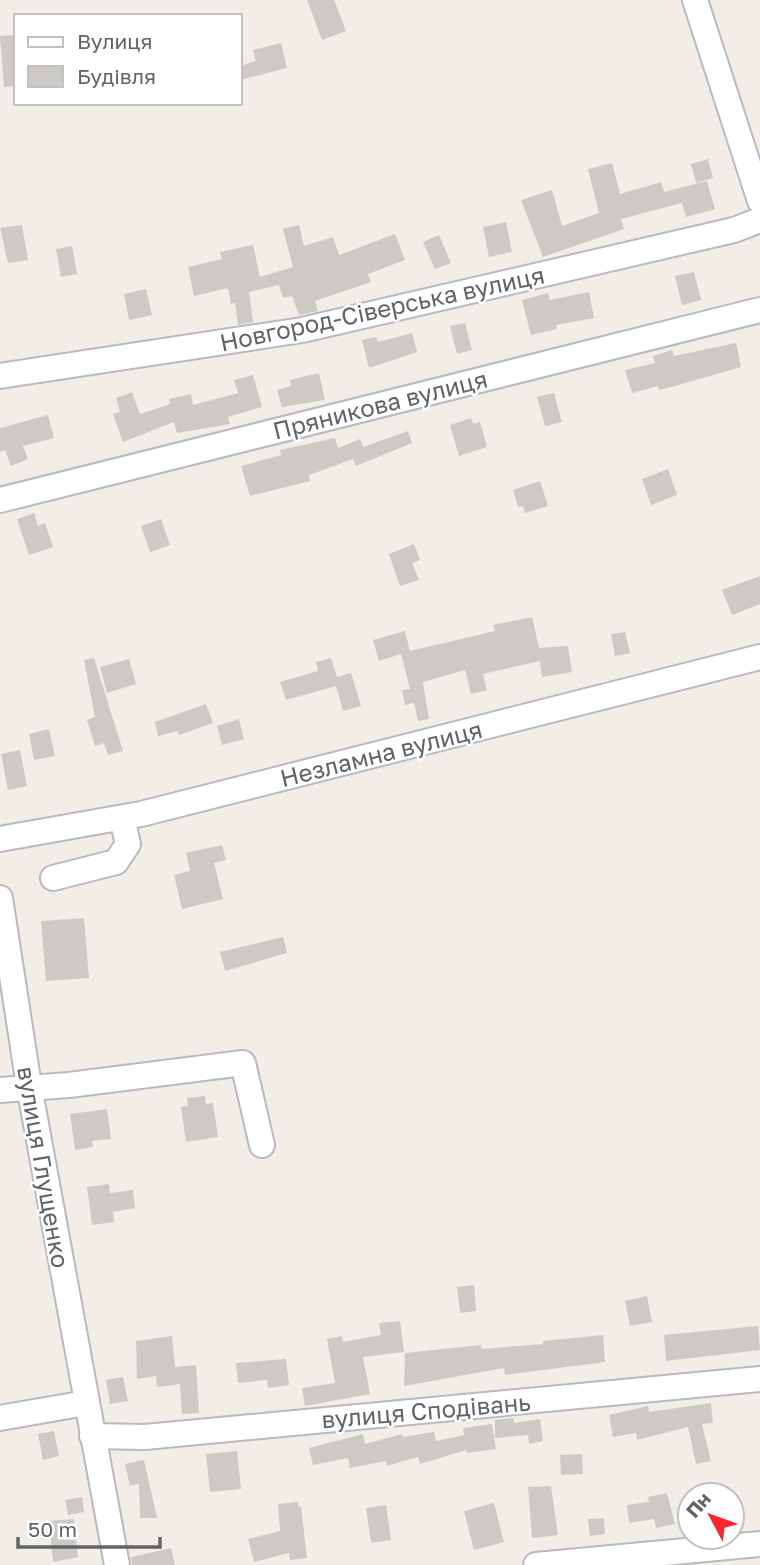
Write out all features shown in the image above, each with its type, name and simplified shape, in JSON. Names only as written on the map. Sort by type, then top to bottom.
[{"type":"street","points":[[695,0],[760,201]]},
{"type":"street","name":"Новгород-Сіверська вулиця","points":[[0,376],[302,330],[682,243],[734,230],[760,220]]},
{"type":"street","name":"Пряникова вулиця","points":[[0,500],[760,310]]},
{"type":"street","name":"Незламна вулиця","points":[[0,839],[122,818],[760,657]]},
{"type":"street","points":[[53,878],[116,862],[128,844],[122,818]]},
{"type":"street","name":"вулиця Глущенко","points":[[0,898],[29,1086],[117,1565]]},
{"type":"street","points":[[0,1090],[69,1085],[243,1063],[262,1145]]},
{"type":"street","name":"вулиця Сподівань","points":[[92,1436],[145,1437],[760,1379]]},
{"type":"street","points":[[0,1418],[86,1403]]},
{"type":"street","points":[[536,1565],[760,1544]]},
{"type":"building","points":[[307,0],[334,0],[346,31],[322,40]]},
{"type":"building","points":[[14,35],[14,86],[4,87],[0,36]]},
{"type":"building","points":[[281,43],[287,68],[242,79],[242,65],[256,61],[253,50]]},
{"type":"building","points":[[708,159],[713,178],[696,183],[691,164]]},
{"type":"building","points":[[612,163],[620,194],[661,182],[664,192],[707,181],[715,209],[686,217],[682,203],[621,219],[624,229],[543,257],[521,200],[552,190],[562,226],[599,213],[588,169]]},
{"type":"building","points":[[506,222],[512,252],[489,257],[483,227]]},
{"type":"building","points":[[22,225],[28,260],[8,263],[0,228]]},
{"type":"building","points":[[299,225],[304,246],[333,237],[339,255],[395,234],[405,260],[368,274],[371,282],[315,301],[318,311],[299,315],[292,296],[283,298],[279,285],[249,292],[253,322],[238,325],[235,303],[231,304],[228,288],[194,296],[188,267],[222,259],[220,252],[253,245],[260,277],[293,267],[283,229]]},
{"type":"building","points":[[439,235],[451,263],[435,269],[423,242]]},
{"type":"building","points":[[72,246],[77,274],[61,277],[56,249]]},
{"type":"building","points":[[694,272],[701,300],[682,305],[675,276]]},
{"type":"building","points":[[146,289],[152,315],[129,320],[124,294]]},
{"type":"building","points":[[589,292],[594,318],[556,325],[557,329],[531,335],[522,300],[548,293],[550,300]]},
{"type":"building","points":[[465,323],[472,350],[457,354],[450,326]]},
{"type":"building","points":[[412,333],[417,352],[369,368],[362,340],[376,337],[378,342]]},
{"type":"building","points":[[736,343],[741,367],[659,390],[658,386],[632,393],[625,370],[655,363],[653,356],[672,350],[674,356]]},
{"type":"building","points":[[319,373],[325,400],[282,407],[277,390],[291,386],[290,380]]},
{"type":"building","points":[[253,375],[262,407],[228,417],[230,424],[177,433],[174,422],[123,442],[113,414],[120,412],[116,398],[132,392],[140,414],[170,404],[169,399],[191,394],[193,405],[238,393],[234,380]]},
{"type":"building","points":[[554,393],[562,422],[545,426],[537,397]]},
{"type":"building","points":[[48,415],[54,438],[23,446],[28,459],[11,466],[5,450],[0,452],[0,428]]},
{"type":"building","points":[[471,418],[473,424],[480,422],[487,447],[459,456],[450,425]]},
{"type":"building","points":[[408,431],[412,443],[356,466],[353,459],[309,475],[310,481],[250,496],[241,466],[281,455],[280,450],[335,438],[338,448],[360,439],[363,447]]},
{"type":"building","points":[[668,469],[677,495],[651,505],[642,479]]},
{"type":"building","points":[[540,481],[548,506],[525,513],[523,506],[518,507],[513,490]]},
{"type":"building","points":[[34,513],[38,526],[45,523],[53,547],[29,555],[17,519]]},
{"type":"building","points":[[161,519],[170,545],[150,552],[141,526]]},
{"type":"building","points":[[414,544],[420,560],[412,563],[419,580],[400,586],[389,554]]},
{"type":"building","points":[[760,576],[760,604],[732,615],[722,590]]},
{"type":"building","points":[[532,617],[539,648],[568,646],[572,672],[542,677],[540,661],[483,674],[487,690],[471,694],[465,670],[423,682],[429,719],[418,721],[414,703],[405,705],[402,690],[410,689],[401,654],[379,661],[373,640],[405,631],[410,651],[495,631],[493,625]]},
{"type":"building","points":[[625,632],[630,653],[615,656],[611,634]]},
{"type":"building","points":[[94,658],[123,751],[108,755],[104,743],[95,746],[87,720],[95,717],[84,660]]},
{"type":"building","points":[[331,658],[337,677],[351,673],[361,706],[343,711],[336,686],[286,700],[280,682],[318,671],[316,662]]},
{"type":"building","points":[[129,659],[136,684],[107,693],[100,667]]},
{"type":"building","points":[[206,704],[213,723],[179,735],[178,731],[158,736],[155,722]]},
{"type":"building","points":[[239,719],[244,739],[222,745],[217,726]]},
{"type":"building","points":[[49,729],[55,756],[34,760],[29,734]]},
{"type":"building","points":[[20,750],[27,786],[8,790],[1,754]]},
{"type":"building","points":[[222,845],[226,860],[214,863],[223,899],[182,909],[174,875],[190,871],[186,853]]},
{"type":"building","points":[[84,918],[89,978],[46,981],[41,921]]},
{"type":"building","points":[[283,937],[287,953],[225,971],[220,952]]},
{"type":"building","points":[[205,1096],[206,1104],[213,1103],[218,1137],[186,1142],[181,1107],[188,1106],[187,1098]]},
{"type":"building","points":[[107,1109],[111,1139],[92,1141],[93,1147],[75,1150],[70,1114]]},
{"type":"building","points":[[109,1184],[110,1193],[133,1190],[135,1208],[113,1212],[114,1222],[92,1225],[87,1187]]},
{"type":"building","points":[[474,1285],[476,1311],[460,1313],[457,1287]]},
{"type":"building","points":[[647,1296],[652,1322],[630,1326],[625,1301]]},
{"type":"building","points":[[400,1321],[404,1352],[363,1357],[370,1394],[305,1406],[302,1388],[335,1383],[327,1339],[342,1336],[343,1342],[381,1335],[379,1323]]},
{"type":"building","points":[[758,1326],[760,1350],[666,1361],[664,1335]]},
{"type":"building","points":[[603,1335],[605,1362],[505,1375],[504,1368],[404,1386],[405,1353],[481,1345],[482,1349],[543,1344],[543,1341]]},
{"type":"building","points":[[172,1336],[175,1367],[196,1365],[199,1413],[182,1414],[180,1384],[157,1387],[156,1376],[137,1379],[136,1341]]},
{"type":"building","points":[[286,1359],[289,1385],[268,1388],[267,1380],[238,1383],[236,1363]]},
{"type":"building","points":[[123,1377],[128,1401],[110,1404],[106,1380]]},
{"type":"building","points":[[711,1403],[713,1423],[702,1424],[711,1461],[696,1464],[688,1427],[637,1440],[636,1433],[613,1437],[609,1415],[648,1406],[649,1412]]},
{"type":"building","points":[[513,1418],[514,1423],[540,1419],[543,1441],[529,1444],[528,1435],[495,1438],[495,1420]]},
{"type":"building","points":[[492,1424],[496,1449],[467,1453],[466,1450],[420,1464],[418,1457],[387,1466],[386,1461],[350,1468],[348,1458],[313,1465],[309,1448],[363,1434],[365,1444],[402,1434],[403,1437],[434,1432],[436,1441],[464,1435],[463,1428]]},
{"type":"building","points":[[54,1431],[59,1456],[43,1460],[38,1434]]},
{"type":"building","points":[[237,1451],[241,1489],[210,1492],[206,1454]]},
{"type":"building","points":[[582,1454],[583,1474],[561,1475],[560,1455]]},
{"type":"building","points":[[144,1460],[157,1518],[140,1518],[139,1484],[130,1486],[125,1464]]},
{"type":"building","points":[[551,1486],[558,1535],[532,1538],[528,1487]]},
{"type":"building","points":[[667,1493],[675,1524],[656,1528],[654,1519],[629,1523],[627,1505],[649,1502],[648,1497]]},
{"type":"building","points":[[82,1497],[84,1512],[68,1515],[65,1500]]},
{"type":"building","points":[[298,1502],[298,1507],[301,1506],[307,1558],[290,1560],[289,1553],[254,1562],[248,1539],[280,1531],[278,1504]]},
{"type":"building","points":[[494,1503],[504,1542],[474,1550],[464,1511]]},
{"type":"building","points":[[386,1505],[391,1540],[371,1543],[366,1508]]},
{"type":"building","points":[[604,1518],[605,1534],[590,1536],[588,1519]]},
{"type":"building","points":[[74,1519],[78,1557],[53,1562],[49,1521]]},
{"type":"building","points":[[171,1548],[175,1565],[132,1565],[131,1557]]}]
